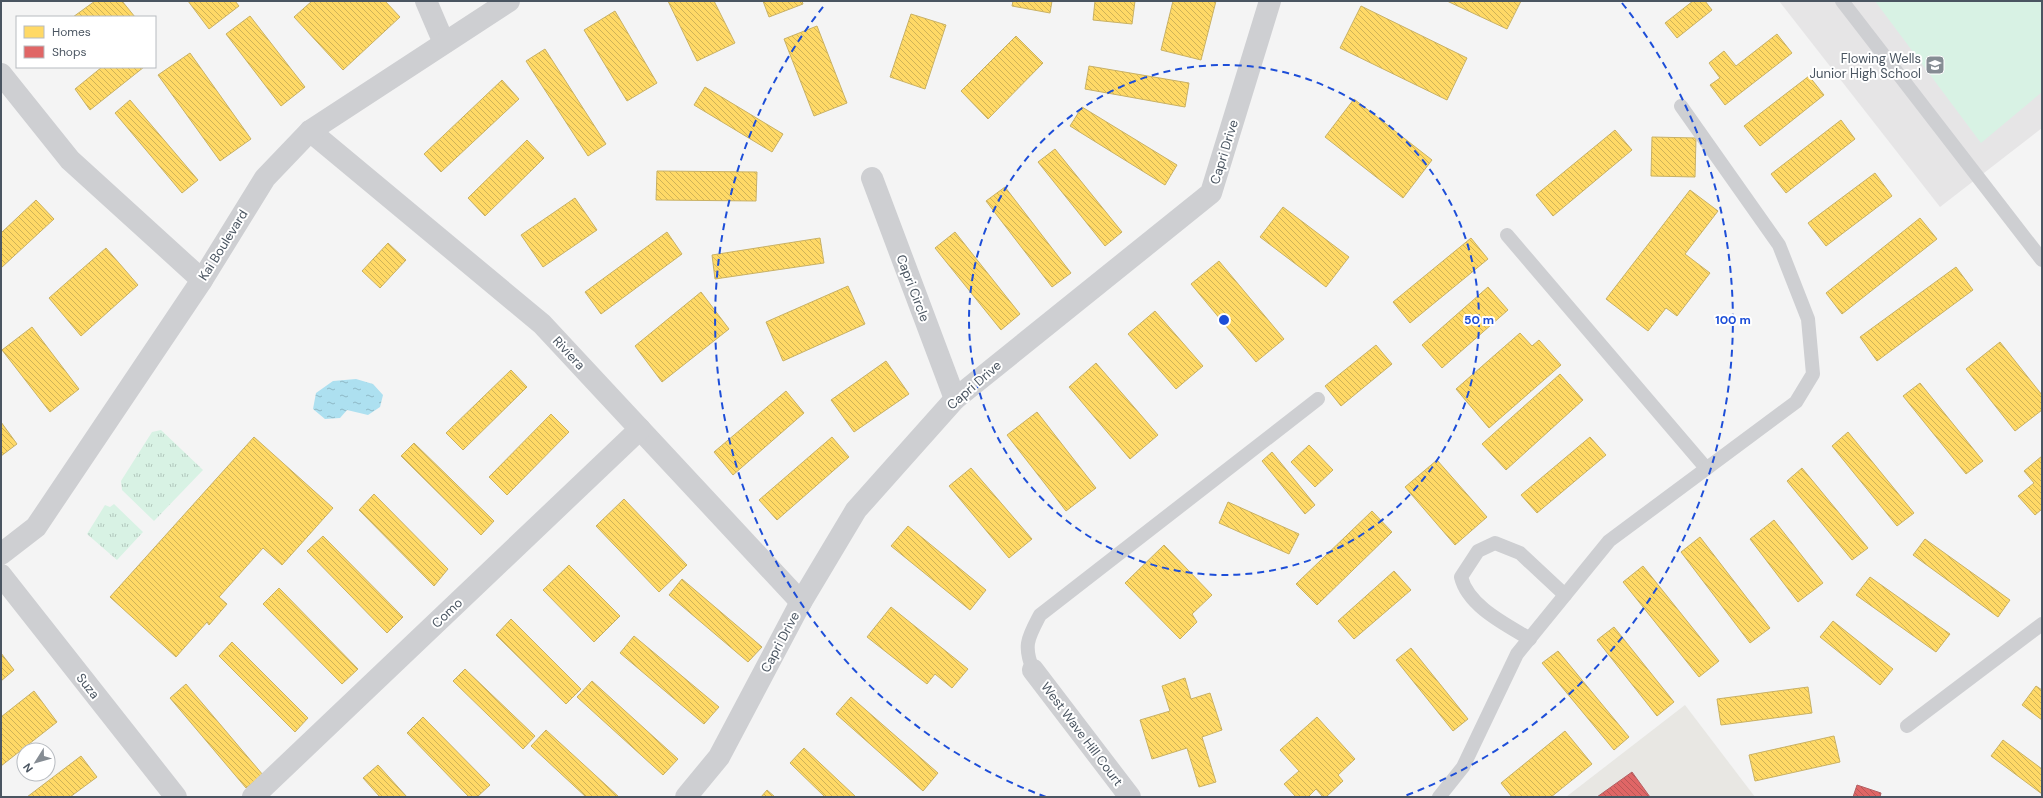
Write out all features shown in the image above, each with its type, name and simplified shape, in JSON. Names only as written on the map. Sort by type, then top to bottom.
[{"type":"street","points":[[426,1],[444,43]]},
{"type":"street","name":"Kai Boulevard","points":[[1,554],[36,527],[202,280],[265,178],[310,131],[509,1]]},
{"type":"street","name":"Capri Drive","points":[[686,797],[719,757],[801,602],[856,510],[955,399],[1211,193],[1270,1]]},
{"type":"street","points":[[1,74],[70,160],[202,280]]},
{"type":"street","name":"Riviera","points":[[310,131],[542,324],[801,602]]},
{"type":"street","name":"Capri Circle","points":[[872,178],[955,399]]},
{"type":"street","name":"Como","points":[[253,797],[640,429]]},
{"type":"street","name":"Suza","points":[[1,575],[176,797]]},
{"type":"street","name":"West Wave Hill Court","points":[[1033,670],[1130,797]]},
{"type":"lane","points":[[1842,1],[2042,260]]},
{"type":"lane","points":[[1439,797],[1463,767],[1517,654],[1609,541],[1796,402],[1813,374],[1808,319],[1779,245],[1681,106]]},
{"type":"lane","points":[[1507,235],[1706,468]]},
{"type":"lane","points":[[1033,670],[1027,654],[1030,635],[1040,615],[1318,399]]},
{"type":"lane","points":[[1530,639],[1490,615],[1463,587],[1461,577],[1478,551],[1495,543],[1520,553],[1565,595]]},
{"type":"lane","points":[[1907,726],[2042,624]]},
{"type":"shaded area","name":"Flowing Wells Junior High School","points":[[1779,1],[2042,1],[2042,128],[1940,207]]},
{"type":"shaded area","points":[[1685,705],[1755,797],[1566,797]]},
{"type":"green space","points":[[1875,1],[2042,1],[2042,92],[1981,143]]},
{"type":"green space","points":[[161,430],[203,470],[154,521],[122,490],[121,481],[152,432]]},
{"type":"green space","points":[[114,504],[143,532],[117,560],[87,534],[105,505],[110,507]]},
{"type":"water","points":[[356,379],[373,384],[383,395],[380,407],[368,415],[347,410],[340,418],[325,419],[313,409],[316,393],[333,381]]},
{"type":"building: Homes","points":[[95,1],[122,1],[134,16],[74,16]]},
{"type":"building: Homes","points":[[188,1],[235,1],[239,6],[209,29]]},
{"type":"building: Homes","points":[[312,1],[385,1],[400,17],[343,70],[294,17]]},
{"type":"building: Homes","points":[[668,1],[714,1],[735,43],[697,61]]},
{"type":"building: Homes","points":[[763,1],[802,1],[803,4],[769,17]]},
{"type":"building: Homes","points":[[1013,1],[1052,1],[1050,13],[1012,6]]},
{"type":"building: Homes","points":[[1095,1],[1135,1],[1132,24],[1093,20]]},
{"type":"building: Homes","points":[[1173,1],[1216,1],[1201,60],[1161,50]]},
{"type":"building: Homes","points":[[1447,1],[1521,1],[1507,29]]},
{"type":"building: Homes","points":[[1693,1],[1705,1],[1712,10],[1677,38],[1665,23]]},
{"type":"building: Homes","points":[[1361,6],[1467,58],[1447,100],[1340,48]]},
{"type":"building: Homes","points":[[615,11],[657,83],[627,101],[584,30]]},
{"type":"building: Homes","points":[[911,14],[946,25],[925,89],[890,77]]},
{"type":"building: Homes","points":[[250,16],[305,87],[281,106],[226,34]]},
{"type":"building: Homes","points":[[817,26],[847,103],[814,116],[784,39]]},
{"type":"building: Homes","points":[[1777,34],[1792,53],[1725,105],[1710,85],[1720,78],[1709,63],[1724,51],[1736,66]]},
{"type":"building: Homes","points":[[1016,36],[1043,63],[988,119],[961,91]]},
{"type":"building: Homes","points":[[545,49],[606,144],[588,156],[526,61]]},
{"type":"building: Homes","points":[[190,53],[251,139],[220,161],[158,75]]},
{"type":"building: Homes","points":[[1089,66],[1189,83],[1185,107],[1085,89]]},
{"type":"building: Homes","points":[[101,68],[143,68],[90,110],[75,89]]},
{"type":"building: Homes","points":[[1809,76],[1824,95],[1760,146],[1744,126]]},
{"type":"building: Homes","points":[[502,80],[519,99],[441,172],[424,154]]},
{"type":"building: Homes","points":[[705,87],[783,134],[772,152],[694,105]]},
{"type":"building: Homes","points":[[1354,99],[1432,160],[1403,198],[1325,137]]},
{"type":"building: Homes","points":[[130,100],[198,180],[182,193],[115,113]]},
{"type":"building: Homes","points":[[1082,107],[1177,165],[1165,185],[1070,126]]},
{"type":"building: Homes","points":[[1841,120],[1855,139],[1786,193],[1771,174]]},
{"type":"building: Homes","points":[[1615,130],[1632,150],[1553,216],[1536,195]]},
{"type":"building: Homes","points":[[1652,137],[1696,138],[1695,177],[1651,176]]},
{"type":"building: Homes","points":[[527,140],[544,158],[485,216],[468,198]]},
{"type":"building: Homes","points":[[1055,149],[1122,232],[1105,246],[1038,162]]},
{"type":"building: Homes","points":[[657,171],[757,172],[756,201],[656,200]]},
{"type":"building: Homes","points":[[1875,173],[1892,196],[1826,246],[1808,223]]},
{"type":"building: Homes","points":[[1005,187],[1071,273],[1052,287],[986,201]]},
{"type":"building: Homes","points":[[1690,190],[1718,211],[1685,254],[1710,273],[1677,316],[1666,308],[1648,331],[1606,299]]},
{"type":"building: Homes","points":[[575,198],[597,230],[543,267],[521,235]]},
{"type":"building: Homes","points":[[36,200],[54,219],[1,268],[1,233]]},
{"type":"building: Homes","points":[[1283,207],[1349,257],[1326,287],[1260,237]]},
{"type":"building: Homes","points":[[1920,218],[1937,239],[1842,314],[1826,293]]},
{"type":"building: Homes","points":[[667,232],[682,254],[601,314],[585,292]]},
{"type":"building: Homes","points":[[955,232],[1020,314],[1001,330],[935,248]]},
{"type":"building: Homes","points":[[820,238],[824,263],[715,279],[712,255]]},
{"type":"building: Homes","points":[[1471,238],[1488,259],[1410,323],[1393,302]]},
{"type":"building: Homes","points":[[388,243],[406,260],[380,288],[362,271]]},
{"type":"building: Homes","points":[[106,248],[138,285],[81,336],[49,298]]},
{"type":"building: Homes","points":[[1219,261],[1284,339],[1256,362],[1191,284]]},
{"type":"building: Homes","points":[[1956,267],[1973,290],[1877,361],[1860,337]]},
{"type":"building: Homes","points":[[848,286],[865,324],[783,361],[766,322]]},
{"type":"building: Homes","points":[[1488,287],[1508,310],[1442,368],[1422,345]]},
{"type":"building: Homes","points":[[701,292],[729,329],[662,382],[635,346]]},
{"type":"building: Homes","points":[[1155,311],[1203,366],[1176,389],[1128,334]]},
{"type":"building: Homes","points":[[32,327],[79,389],[50,412],[2,350]]},
{"type":"building: Homes","points":[[1520,333],[1532,346],[1539,340],[1561,365],[1489,428],[1456,389]]},
{"type":"building: Homes","points":[[2000,342],[2042,395],[2042,410],[2015,431],[1966,369]]},
{"type":"building: Homes","points":[[1376,345],[1392,364],[1341,406],[1325,386]]},
{"type":"building: Homes","points":[[886,361],[909,394],[854,432],[831,400]]},
{"type":"building: Homes","points":[[1096,363],[1158,435],[1130,459],[1069,387]]},
{"type":"building: Homes","points":[[511,370],[527,387],[463,450],[446,433]]},
{"type":"building: Homes","points":[[1560,374],[1583,400],[1506,470],[1482,444]]},
{"type":"building: Homes","points":[[1920,383],[1983,461],[1966,474],[1903,396]]},
{"type":"building: Homes","points":[[786,391],[804,413],[733,475],[714,452]]},
{"type":"building: Homes","points":[[1037,412],[1096,488],[1066,511],[1007,435]]},
{"type":"building: Homes","points":[[551,414],[569,432],[507,495],[489,477]]},
{"type":"building: Homes","points":[[1,422],[17,444],[1,456]]},
{"type":"building: Homes","points":[[1848,432],[1914,513],[1897,526],[1832,446]]},
{"type":"building: Homes","points":[[254,437],[333,508],[282,565],[263,548],[219,597],[227,604],[209,625],[207,622],[176,657],[110,597]]},
{"type":"building: Homes","points":[[832,437],[849,457],[777,520],[759,500]]},
{"type":"building: Homes","points":[[1590,437],[1606,455],[1537,513],[1521,495]]},
{"type":"building: Homes","points":[[414,443],[494,521],[481,535],[401,456]]},
{"type":"building: Homes","points":[[1309,445],[1333,470],[1315,487],[1291,462]]},
{"type":"building: Homes","points":[[1272,452],[1315,505],[1305,514],[1262,461]]},
{"type":"building: Homes","points":[[2042,456],[2042,509],[2035,515],[2018,496],[2034,483],[2024,471]]},
{"type":"building: Homes","points":[[1437,460],[1487,517],[1455,545],[1405,487]]},
{"type":"building: Homes","points":[[971,468],[1032,539],[1009,558],[949,486]]},
{"type":"building: Homes","points":[[1802,468],[1868,548],[1852,560],[1787,481]]},
{"type":"building: Homes","points":[[374,494],[448,569],[434,586],[359,510]]},
{"type":"building: Homes","points":[[624,499],[687,565],[659,592],[596,526]]},
{"type":"building: Homes","points":[[1228,502],[1299,534],[1289,554],[1219,523]]},
{"type":"building: Homes","points":[[1372,511],[1392,532],[1317,605],[1296,584]]},
{"type":"building: Homes","points":[[1774,520],[1823,583],[1798,602],[1750,539]]},
{"type":"building: Homes","points":[[908,526],[986,590],[970,610],[891,546]]},
{"type":"building: Homes","points":[[323,536],[403,617],[387,633],[307,551]]},
{"type":"building: Homes","points":[[1700,537],[1770,628],[1750,643],[1681,552]]},
{"type":"building: Homes","points":[[1925,539],[2010,600],[1998,617],[1913,555]]},
{"type":"building: Homes","points":[[1164,545],[1212,595],[1192,614],[1197,622],[1180,639],[1125,583]]},
{"type":"building: Homes","points":[[569,565],[620,616],[594,642],[543,590]]},
{"type":"building: Homes","points":[[1643,566],[1719,661],[1699,677],[1623,582]]},
{"type":"building: Homes","points":[[1394,571],[1411,590],[1354,639],[1338,621]]},
{"type":"building: Homes","points":[[1870,577],[1950,634],[1936,652],[1856,595]]},
{"type":"building: Homes","points":[[682,579],[762,647],[748,662],[669,595]]},
{"type":"building: Homes","points":[[279,588],[358,669],[342,684],[263,604]]},
{"type":"building: Homes","points":[[891,607],[968,669],[952,688],[935,674],[927,684],[867,637]]},
{"type":"building: Homes","points":[[511,619],[581,689],[566,704],[496,635]]},
{"type":"building: Homes","points":[[1833,621],[1893,669],[1880,685],[1820,637]]},
{"type":"building: Homes","points":[[1614,627],[1674,702],[1657,716],[1597,640]]},
{"type":"building: Homes","points":[[634,636],[719,707],[704,724],[620,653]]},
{"type":"building: Homes","points":[[232,642],[308,718],[295,732],[219,656]]},
{"type":"building: Homes","points":[[1411,648],[1468,719],[1453,731],[1396,660]]},
{"type":"building: Homes","points":[[1558,651],[1629,737],[1614,750],[1542,663]]},
{"type":"building: Homes","points":[[1,653],[14,670],[1,681]]},
{"type":"building: Homes","points":[[465,669],[535,736],[523,749],[453,681]]},
{"type":"building: Homes","points":[[1185,678],[1191,699],[1210,693],[1222,730],[1202,737],[1216,782],[1199,787],[1187,748],[1152,759],[1140,720],[1170,711],[1162,686]]},
{"type":"building: Homes","points":[[592,681],[678,759],[663,775],[577,697]]},
{"type":"building: Homes","points":[[186,684],[263,775],[246,788],[170,698]]},
{"type":"building: Homes","points":[[2036,686],[2042,690],[2042,720],[2022,705]]},
{"type":"building: Homes","points":[[1808,687],[1812,713],[1721,725],[1717,699]]},
{"type":"building: Homes","points":[[34,691],[57,722],[32,742],[16,742],[16,754],[1,766],[1,717]]},
{"type":"building: Homes","points":[[851,697],[938,773],[923,791],[836,714]]},
{"type":"building: Homes","points":[[423,717],[490,785],[477,797],[469,797],[407,733]]},
{"type":"building: Homes","points":[[1317,717],[1355,759],[1338,775],[1343,781],[1326,797],[1323,797],[1316,789],[1308,797],[1296,797],[1284,784],[1299,771],[1280,750]]},
{"type":"building: Homes","points":[[546,730],[619,797],[586,797],[531,746]]},
{"type":"building: Homes","points":[[1565,731],[1592,764],[1551,797],[1512,797],[1501,783]]},
{"type":"building: Homes","points":[[1834,736],[1840,762],[1755,781],[1749,755]]},
{"type":"building: Homes","points":[[2003,740],[2042,769],[2042,794],[1991,756]]},
{"type":"building: Homes","points":[[804,748],[856,797],[825,797],[790,763]]},
{"type":"building: Homes","points":[[81,756],[97,777],[70,797],[27,797],[47,782],[56,782],[56,775]]},
{"type":"building: Homes","points":[[378,765],[407,797],[380,797],[363,778]]},
{"type":"building: Homes","points":[[767,790],[775,797],[761,797]]},
{"type":"building: Shops","points":[[1632,772],[1650,797],[1597,797]]},
{"type":"building: Shops","points":[[1857,785],[1881,793],[1880,797],[1853,797]]},
{"type":"place","name":"Flowing Wells Junior High School","points":[[1935,65]]}]
